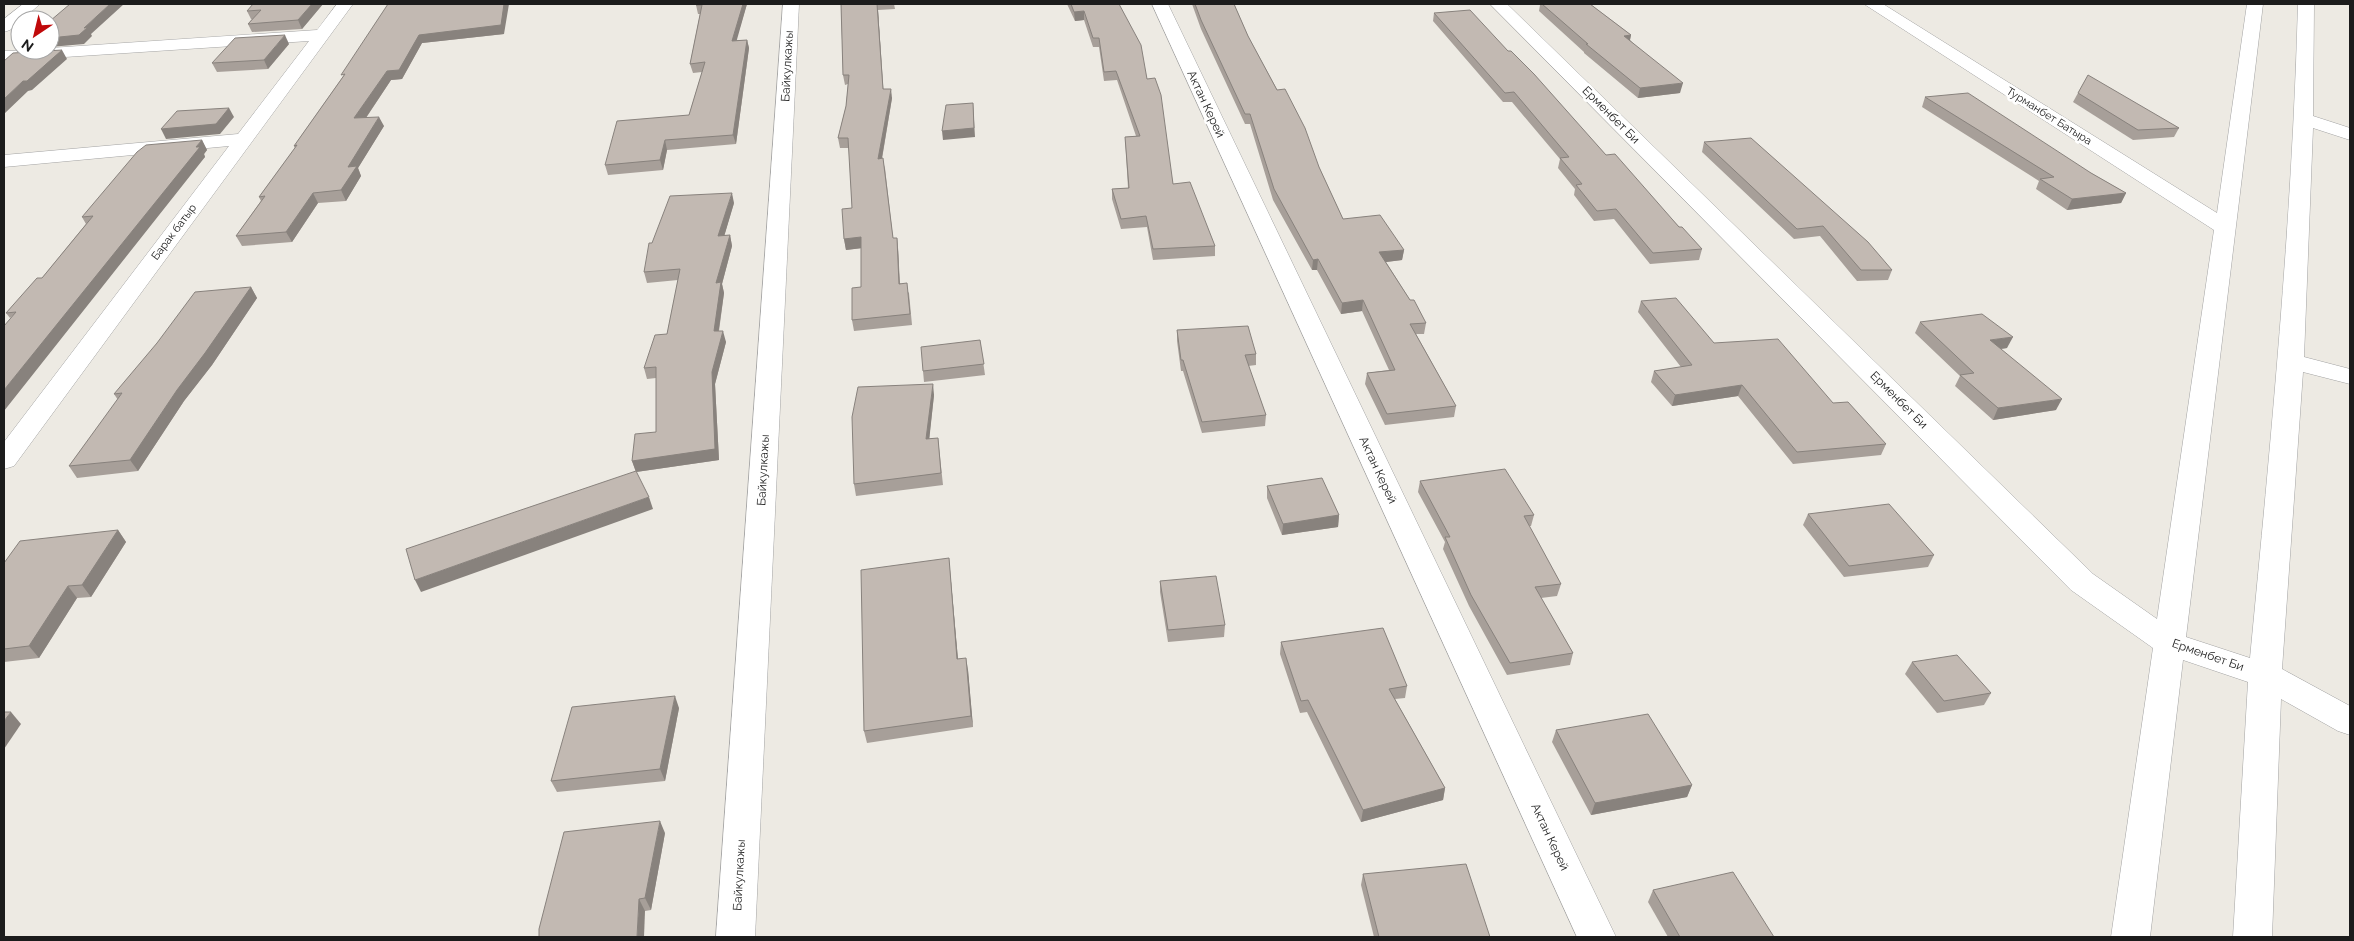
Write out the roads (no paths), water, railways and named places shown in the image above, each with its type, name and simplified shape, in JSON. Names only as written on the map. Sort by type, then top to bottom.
[{"type":"street","points":[[4,27],[32,4]]},
{"type":"street","name":"Барак батыр","points":[[4,460],[345,4]]},
{"type":"street","name":"Байкулкажы","points":[[735,937],[790,4]]},
{"type":"street","name":"Актан Керей","points":[[1160,4],[1597,937]]},
{"type":"street","name":"Ерменбет Би","points":[[1498,4],[2082,582],[2170,644],[2265,675],[2350,722]]},
{"type":"street","name":"Турманбет Батыра","points":[[1872,4],[2226,228]]},
{"type":"street","points":[[2253,937],[2265,675],[2290,361],[2304,120],[2306,4]]},
{"type":"street","points":[[2130,937],[2226,228],[2250,8]]},
{"type":"street","points":[[4,56],[322,35]]},
{"type":"street","points":[[2304,120],[2350,134]]},
{"type":"street","points":[[4,160],[244,139]]},
{"type":"street","points":[[2290,361],[2350,377]]}]
